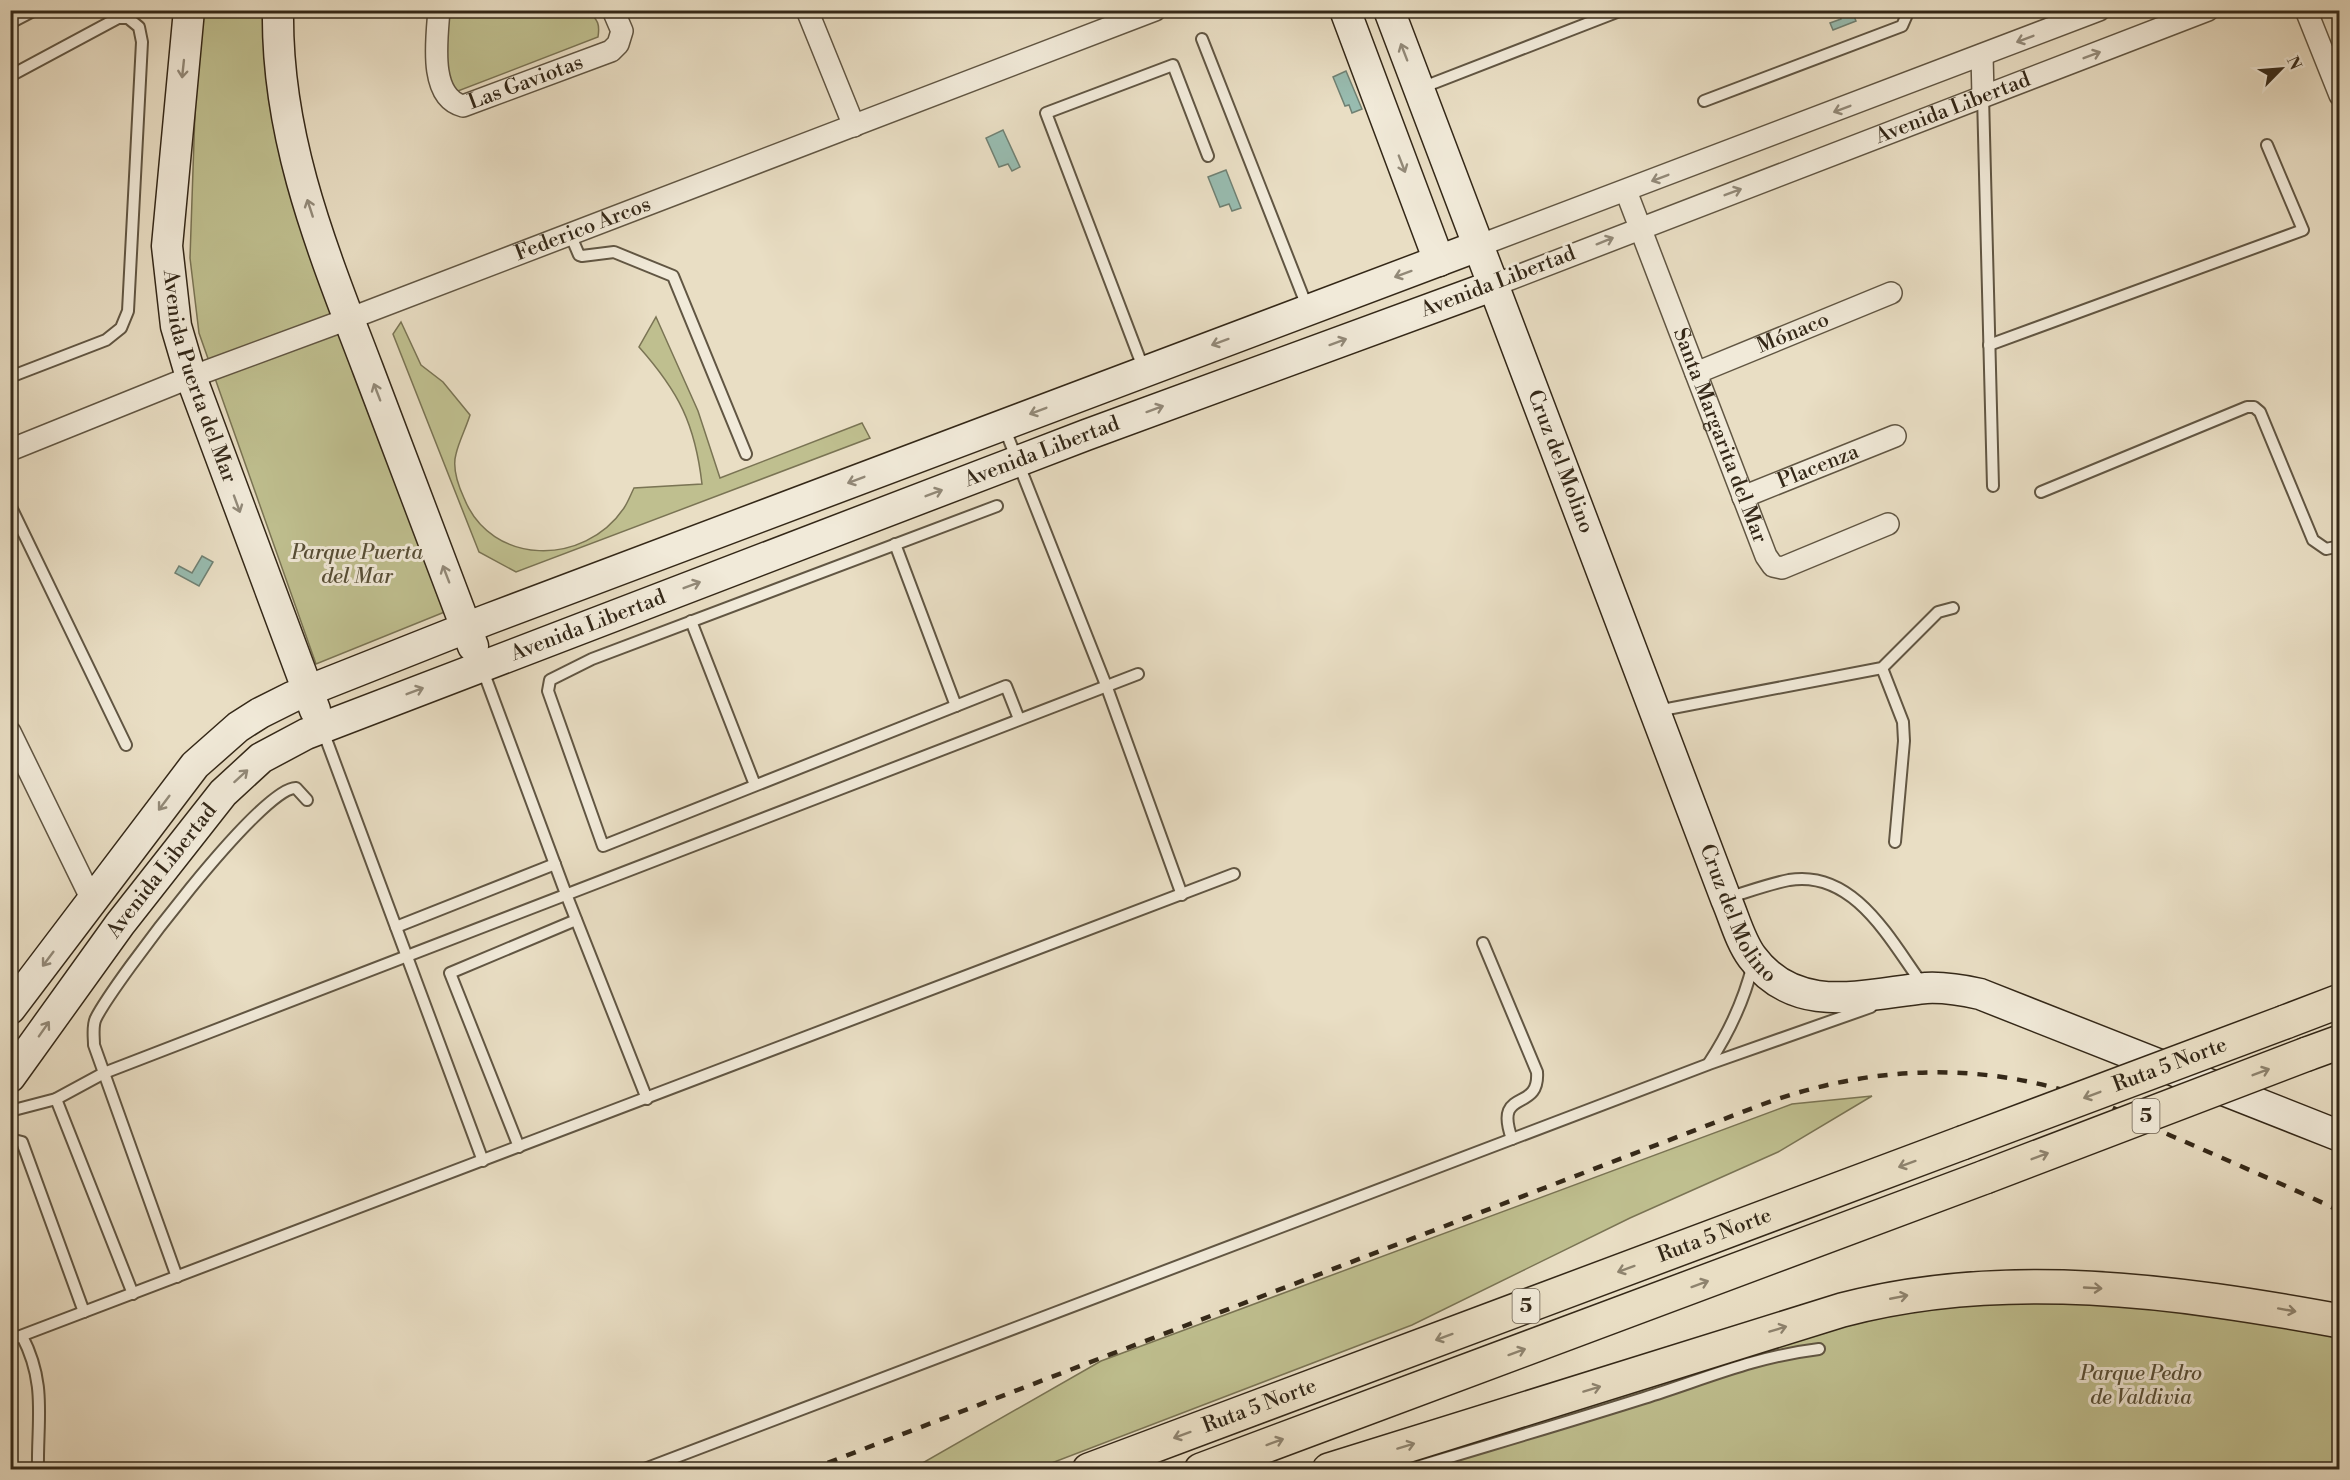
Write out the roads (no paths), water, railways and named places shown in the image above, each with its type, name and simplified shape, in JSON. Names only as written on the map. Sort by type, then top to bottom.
[{"type":"highway","name":"Ruta 5 Norte","points":[[1089,1470],[2340,1001]]},
{"type":"highway","name":"Ruta 5 Norte","points":[[1201,1470],[2340,1042]]},
{"type":"highway","points":[[1329,1470],[1831,1313],[1911,1295],[1965,1288],[2093,1287],[2288,1310],[2340,1321]]},
{"type":"street","name":"Avenida Puerta del Mar","points":[[189,10],[167,246],[171,299],[190,377],[322,728]]},
{"type":"street","points":[[278,10],[277,53],[282,95],[293,151],[325,253],[349,319],[481,665]]},
{"type":"street","name":"Las Gaviotas","points":[[439,10],[436,52],[442,88],[451,101],[463,106],[611,51],[618,44],[622,31],[613,10]]},
{"type":"street","points":[[801,10],[815,34]]},
{"type":"street","points":[[807,10],[854,126]]},
{"type":"street","name":"Federico Arcos","points":[[10,450],[190,377],[349,319],[1155,10]]},
{"type":"street","points":[[1345,10],[1439,261]]},
{"type":"street","name":"Cruz del Molino","points":[[1389,10],[1726,899],[1754,960],[1780,983],[1825,998],[1858,999],[1925,988],[1952,988],[2010,1004],[2340,1136]]},
{"type":"street","name":"Avenida Libertad","points":[[10,1009],[176,788],[208,752],[238,727],[260,713],[307,691],[466,629],[1144,370],[1626,191],[2099,10]]},
{"type":"street","name":"Avenida Libertad","points":[[10,1077],[114,932],[222,793],[261,759],[301,736],[1017,461],[1492,286],[2208,10]]},
{"type":"street","points":[[2306,10],[2340,95]]},
{"type":"street","points":[[1982,55],[1983,96]]},
{"type":"street","points":[[1375,91],[1396,121],[1454,185]]},
{"type":"street","name":"Santa Margarita del Mar","points":[[1626,191],[1766,556],[1773,566],[1782,568],[1888,524]]},
{"type":"street","name":"Mónaco","points":[[1696,374],[1891,293]]},
{"type":"street","name":"Placenza","points":[[1743,497],[1895,436]]},
{"type":"street","points":[[10,732],[92,900]]},
{"type":"lane","points":[[10,23],[35,10]]},
{"type":"lane","points":[[1418,88],[1622,10]]},
{"type":"lane","points":[[1704,101],[1902,26],[1909,10]]},
{"type":"lane","points":[[10,76],[118,18],[128,18],[139,27],[142,42],[128,311],[125,320],[106,340],[10,377]]},
{"type":"lane","points":[[1202,39],[1308,309]]},
{"type":"lane","points":[[1144,370],[1046,113],[1173,65],[1208,156]]},
{"type":"lane","points":[[1983,96],[1993,486]]},
{"type":"lane","points":[[1989,345],[2303,230],[2267,145]]},
{"type":"lane","points":[[570,234],[579,255],[614,252],[673,276],[746,454]]},
{"type":"lane","points":[[2041,492],[2247,407],[2254,407],[2260,412],[2313,540],[2326,549],[2340,546]]},
{"type":"lane","points":[[1003,425],[1106,685],[1182,895]]},
{"type":"lane","points":[[10,505],[126,745]]},
{"type":"lane","points":[[998,506],[592,659],[550,680],[548,691],[603,846],[1006,686],[1019,718]]},
{"type":"lane","points":[[895,544],[956,706]]},
{"type":"lane","points":[[1655,711],[1882,668],[1938,612],[1953,608]]},
{"type":"lane","points":[[691,621],[755,785]]},
{"type":"lane","points":[[481,665],[566,894],[647,1099]]},
{"type":"lane","points":[[1882,668],[1903,722],[1904,741],[1895,842]]},
{"type":"lane","points":[[10,1111],[56,1100],[104,1073],[1138,674]]},
{"type":"lane","points":[[322,728],[483,1161]]},
{"type":"lane","points":[[177,1277],[94,1045],[94,1020],[153,937],[219,852],[256,815],[292,788],[301,792],[307,800]]},
{"type":"lane","points":[[396,927],[555,864]]},
{"type":"lane","points":[[10,1340],[1234,874]]},
{"type":"lane","points":[[642,1470],[1709,1064],[1925,988],[1867,910],[1849,893],[1813,880],[1790,880],[1726,899]]},
{"type":"lane","points":[[519,1147],[450,973],[576,920]]},
{"type":"lane","points":[[1483,943],[1537,1072],[1538,1084],[1531,1095],[1512,1104],[1506,1112],[1506,1122],[1512,1139]]},
{"type":"lane","points":[[1709,1064],[1731,1029],[1740,1009],[1754,960]]},
{"type":"lane","points":[[56,1100],[133,1294]]},
{"type":"lane","points":[[10,1138],[22,1142],[84,1312]]},
{"type":"lane","points":[[22,1336],[38,1378],[41,1406],[38,1470]]},
{"type":"lane","points":[[1407,1470],[1643,1398],[1711,1373],[1782,1353],[1819,1349]]},
{"type":"water","points":[[1838,11],[1852,11],[1856,21],[1833,30],[1830,23],[1841,19]]},
{"type":"water","points":[[1346,71],[1362,109],[1352,113],[1349,105],[1345,106],[1333,77]]},
{"type":"water","points":[[1003,130],[1020,167],[1012,171],[1008,164],[999,167],[986,138]]},
{"type":"water","points":[[1226,170],[1241,208],[1232,211],[1229,204],[1220,207],[1208,177]]},
{"type":"water","points":[[202,556],[213,562],[199,586],[175,573],[179,566],[192,573]]},
{"type":"railway","points":[[809,1470],[1758,1106],[1799,1092],[1882,1075],[1966,1073],[2050,1086],[2112,1107],[2340,1211]]},
{"type":"park label","name":"Parque Puerta del Mar","points":[[357,565]]},
{"type":"park label","name":"Parque Pedro de Valdivia","points":[[2141,1386]]}]
